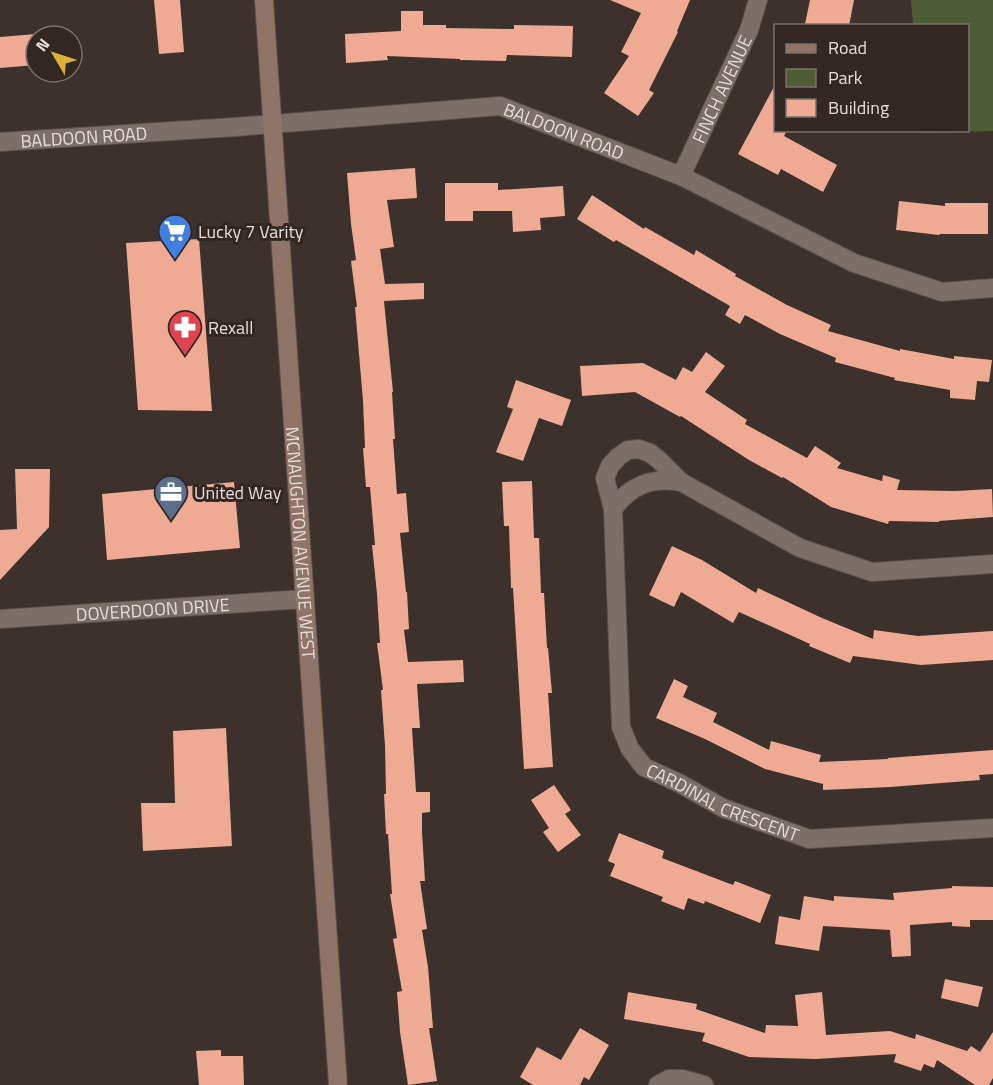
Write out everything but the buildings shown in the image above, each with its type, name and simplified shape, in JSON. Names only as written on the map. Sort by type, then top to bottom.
[{"type":"main road","name":"MCNAUGHTON AVENUE WEST","points":[[264,0],[324,853],[338,1085]]},
{"type":"street","name":"FINCH AVENUE","points":[[681,176],[749,30],[759,0]]},
{"type":"street","name":"BALDOON ROAD","points":[[0,142],[500,106],[681,176],[854,263],[942,292],[993,288]]},
{"type":"street","name":"CARDINAL CRESCENT","points":[[993,564],[872,572],[800,548],[681,482],[659,460],[639,449],[628,450],[618,457],[610,466],[605,478],[613,509],[621,726],[630,749],[644,767],[679,783],[723,808],[809,839],[993,828]]},
{"type":"street","name":"CARDINAL CRESCENT","points":[[613,509],[627,492],[655,480],[681,482]]},
{"type":"street","name":"DOVERDOON DRIVE","points":[[0,620],[305,599]]},
{"type":"street","points":[[658,1085],[669,1079],[682,1079],[704,1085]]},
{"type":"green space","points":[[911,0],[993,0],[993,131],[969,132],[969,24],[913,24]]},
{"type":"place","name":"Lucky 7 Varity","points":[[175,260]]},
{"type":"place","name":"Rexall","points":[[185,356]]},
{"type":"place","name":"United Way","points":[[171,521]]}]
